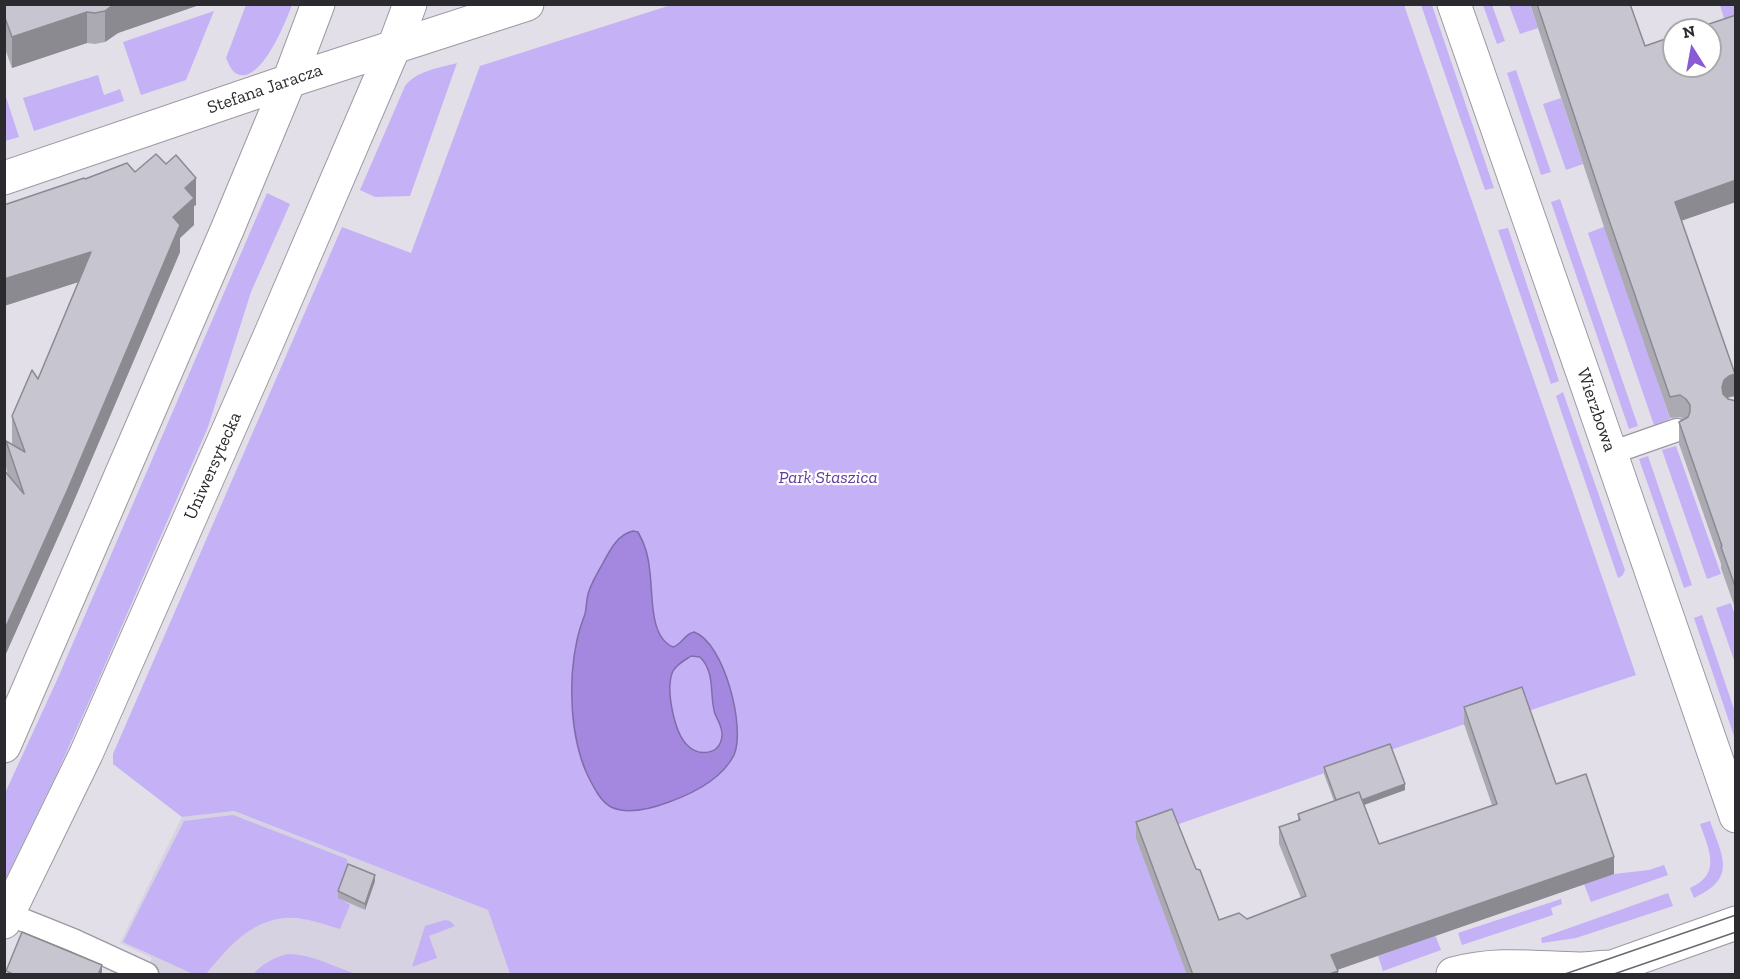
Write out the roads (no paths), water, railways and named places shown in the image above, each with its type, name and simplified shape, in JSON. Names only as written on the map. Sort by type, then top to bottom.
[{"type":"main road","points":[[4,746],[168,369],[289,81],[318,4]]},
{"type":"main road","name":"Uniwersytecka","points":[[6,918],[96,732],[269,338],[394,47],[410,4]]},
{"type":"main road","name":"Stefana Jaracza","points":[[4,178],[289,81],[527,4]]},
{"type":"main road","name":"Wierzbowa","points":[[1454,4],[1736,816]]},
{"type":"main road","points":[[1453,975],[1486,968],[1518,965],[1604,971],[1736,923]]},
{"type":"lane","points":[[1611,453],[1677,430]]},
{"type":"lane","points":[[6,918],[73,939],[147,975]]},
{"type":"tram line","points":[[1565,974],[1736,915]]},
{"type":"tram line","points":[[1614,974],[1736,932]]},
{"type":"park label","name":"Park Staszica","points":[[828,478]]}]
